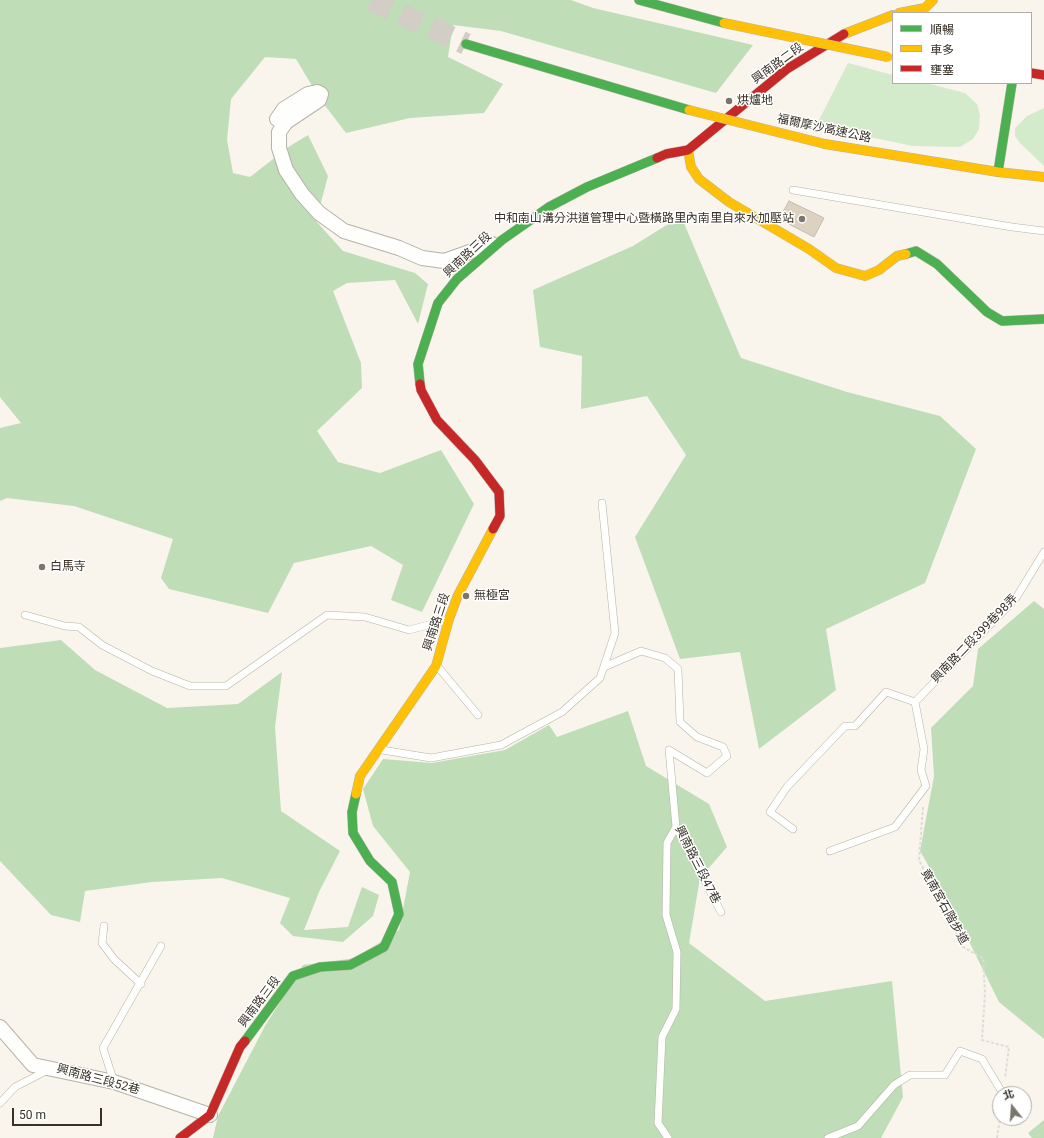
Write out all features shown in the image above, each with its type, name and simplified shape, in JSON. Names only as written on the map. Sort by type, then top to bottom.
[{"type":"main road","points":[[639,0],[724,23],[890,57]]},
{"type":"main road","points":[[904,12],[925,8],[933,0]]},
{"type":"main road","name":"興南路二段","points":[[688,150],[787,69],[845,33],[892,15]]},
{"type":"main road","name":"福爾摩沙高速公路","points":[[466,44],[688,110],[825,144],[998,172],[1044,176]]},
{"type":"main road","points":[[1032,73],[1044,75]]},
{"type":"main road","points":[[998,172],[1012,84]]},
{"type":"main road","points":[[688,150],[691,167],[699,179],[729,202],[809,249],[836,268],[865,276],[879,270],[897,256],[916,251],[937,264],[987,312],[1002,322],[1044,319]]},
{"type":"main road","name":"興南路三段","points":[[210,1115],[240,1047],[294,976],[320,967],[350,966],[384,947],[399,914],[392,882],[370,861],[353,833],[352,812],[360,776],[436,666],[449,619],[458,595],[500,516],[500,492],[474,460],[437,420],[421,390],[418,364],[438,303],[457,279],[502,240],[549,208],[587,187],[666,154],[688,150]]},
{"type":"main road","points":[[180,1138],[210,1115]]},
{"type":"street","points":[[277,119],[284,109],[308,94],[317,92],[321,94],[320,100],[286,122],[280,132],[279,148],[286,170],[302,194],[319,213],[344,231],[399,248],[422,258],[444,261],[502,240]]},
{"type":"street","name":"興南路三段52巷","points":[[0,1027],[33,1065],[114,1082],[210,1115]]},
{"type":"lane","points":[[793,190],[1012,227],[1044,231]]},
{"type":"lane","points":[[379,749],[431,758],[501,745],[562,712],[600,678],[615,633],[602,503]]},
{"type":"lane","name":"興南路二段399巷98弄","points":[[915,702],[1016,598],[1044,552]]},
{"type":"lane","points":[[26,615],[66,626],[79,627],[102,645],[146,668],[190,686],[226,686],[327,615],[365,618],[409,630],[449,619]]},
{"type":"lane","name":"興南路三段47巷","points":[[604,667],[641,651],[665,658],[678,669],[680,722],[697,737],[723,747],[727,756],[707,773],[669,750],[676,827],[721,912]]},
{"type":"lane","points":[[436,666],[478,715]]},
{"type":"lane","points":[[793,829],[770,812],[787,787],[845,726],[856,726],[886,692],[915,702],[924,749],[921,770],[926,786],[895,827],[830,851]]},
{"type":"lane","points":[[668,1138],[658,1123],[662,1037],[676,1010],[677,952],[666,915],[668,843],[676,827]]},
{"type":"lane","points":[[104,926],[102,942],[114,959],[140,984]]},
{"type":"lane","points":[[114,1082],[103,1048],[161,946]]},
{"type":"lane","points":[[828,1138],[858,1126],[894,1085],[910,1075],[945,1076],[960,1050],[982,1059],[998,1086]]},
{"type":"lane","points":[[0,1103],[15,1087],[51,1068]]},
{"type":"path","name":"竟南宮石階步道","points":[[926,786],[919,860],[963,947],[983,958],[985,993],[982,1040],[1009,1047],[1004,1086]]},
{"type":"path","points":[[997,1138],[999,1126]]},
{"type":"green space","points":[[0,0],[571,0],[593,8],[753,45],[716,93],[501,31],[453,25],[448,57],[503,84],[484,113],[410,118],[346,133],[320,99],[296,59],[265,57],[231,99],[227,140],[233,173],[250,177],[290,146],[308,135],[328,176],[316,221],[343,251],[415,273],[428,284],[418,324],[395,280],[347,283],[333,291],[361,363],[362,388],[317,431],[338,462],[380,473],[441,450],[474,504],[422,612],[391,600],[403,565],[371,546],[294,563],[268,613],[169,589],[161,578],[173,539],[74,506],[7,498],[0,501],[0,428],[21,423],[0,397]]},
{"type":"green space","points":[[848,63],[892,75],[892,84],[930,84],[965,93],[977,104],[980,115],[979,129],[973,139],[960,147],[913,146],[816,126]]},
{"type":"green space","points":[[1044,108],[1044,166],[1020,143],[1015,136],[1015,128],[1027,116]]},
{"type":"green space","points":[[681,216],[741,358],[847,392],[940,416],[976,449],[925,583],[826,629],[836,690],[759,749],[740,652],[680,659],[635,537],[686,455],[647,396],[581,409],[582,356],[540,347],[533,290],[633,246]]},
{"type":"green space","points":[[1034,601],[1044,609],[1044,1039],[999,1002],[952,907],[920,851],[934,776],[931,728],[973,686],[978,649]]},
{"type":"green space","points":[[61,640],[95,670],[167,708],[238,704],[282,672],[275,727],[281,811],[340,851],[319,892],[304,930],[348,927],[362,887],[379,895],[373,916],[343,942],[293,936],[280,923],[290,898],[222,878],[152,882],[85,891],[80,922],[51,915],[0,861],[0,648]]},
{"type":"green space","points":[[628,711],[646,766],[709,804],[727,847],[700,878],[689,943],[765,1001],[892,981],[903,1097],[881,1138],[213,1138],[218,1116],[265,1026],[303,965],[356,958],[399,930],[410,872],[373,826],[363,789],[383,759],[432,763],[505,750],[549,725],[557,737]]},
{"type":"green space","points":[[1044,1120],[1044,1138],[1032,1138],[1028,1133]]},
{"type":"building","name":"中和南山溝分洪道管理中心暨橫路里內南里自來水加壓站","points":[[789,201],[824,218],[814,237],[779,219]]},
{"type":"tunnel","points":[[371,0],[466,44]]},
{"type":"traffic: fast","points":[[639,0],[724,23]]},
{"type":"traffic: fast","points":[[466,44],[689,110]]},
{"type":"traffic: fast","points":[[998,172],[1012,84]]},
{"type":"traffic: fast","points":[[420,384],[418,364],[438,303],[457,279],[502,240],[549,207],[587,187],[657,158]]},
{"type":"traffic: fast","points":[[906,254],[916,251],[937,264],[987,312],[1002,321],[1044,319]]},
{"type":"traffic: fast","points":[[245,1041],[293,976],[320,967],[350,965],[384,947],[399,914],[392,882],[370,861],[353,833],[352,812],[356,794]]},
{"type":"traffic: slow","points":[[904,12],[925,8],[933,0]]},
{"type":"traffic: slow","points":[[844,34],[892,15]]},
{"type":"traffic: slow","points":[[724,23],[888,57]]},
{"type":"traffic: slow","points":[[689,110],[825,144]]},
{"type":"traffic: slow","points":[[825,144],[998,172],[1044,177]]},
{"type":"traffic: slow","points":[[688,150],[691,167],[699,179],[729,202],[809,249],[836,268],[865,276],[879,270],[897,256],[906,254]]},
{"type":"traffic: slow","points":[[356,794],[360,776],[436,666],[449,619],[458,595],[493,529]]},
{"type":"traffic: jam","points":[[657,158],[666,154],[688,150],[787,69],[844,34]]},
{"type":"traffic: jam","points":[[1032,73],[1044,75]]},
{"type":"traffic: jam","points":[[420,384],[421,390],[437,420],[475,460],[499,492],[500,516],[493,529]]},
{"type":"traffic: jam","points":[[180,1138],[210,1115],[240,1047],[245,1041]]},
{"type":"place","name":"烘爐地","points":[[729,101]]},
{"type":"place","name":"中和南山溝分洪道管理中心暨橫路里內南里自來水加壓站","points":[[802,219]]},
{"type":"place","name":"白馬寺","points":[[42,567]]},
{"type":"place","name":"無極宮","points":[[466,596]]}]
